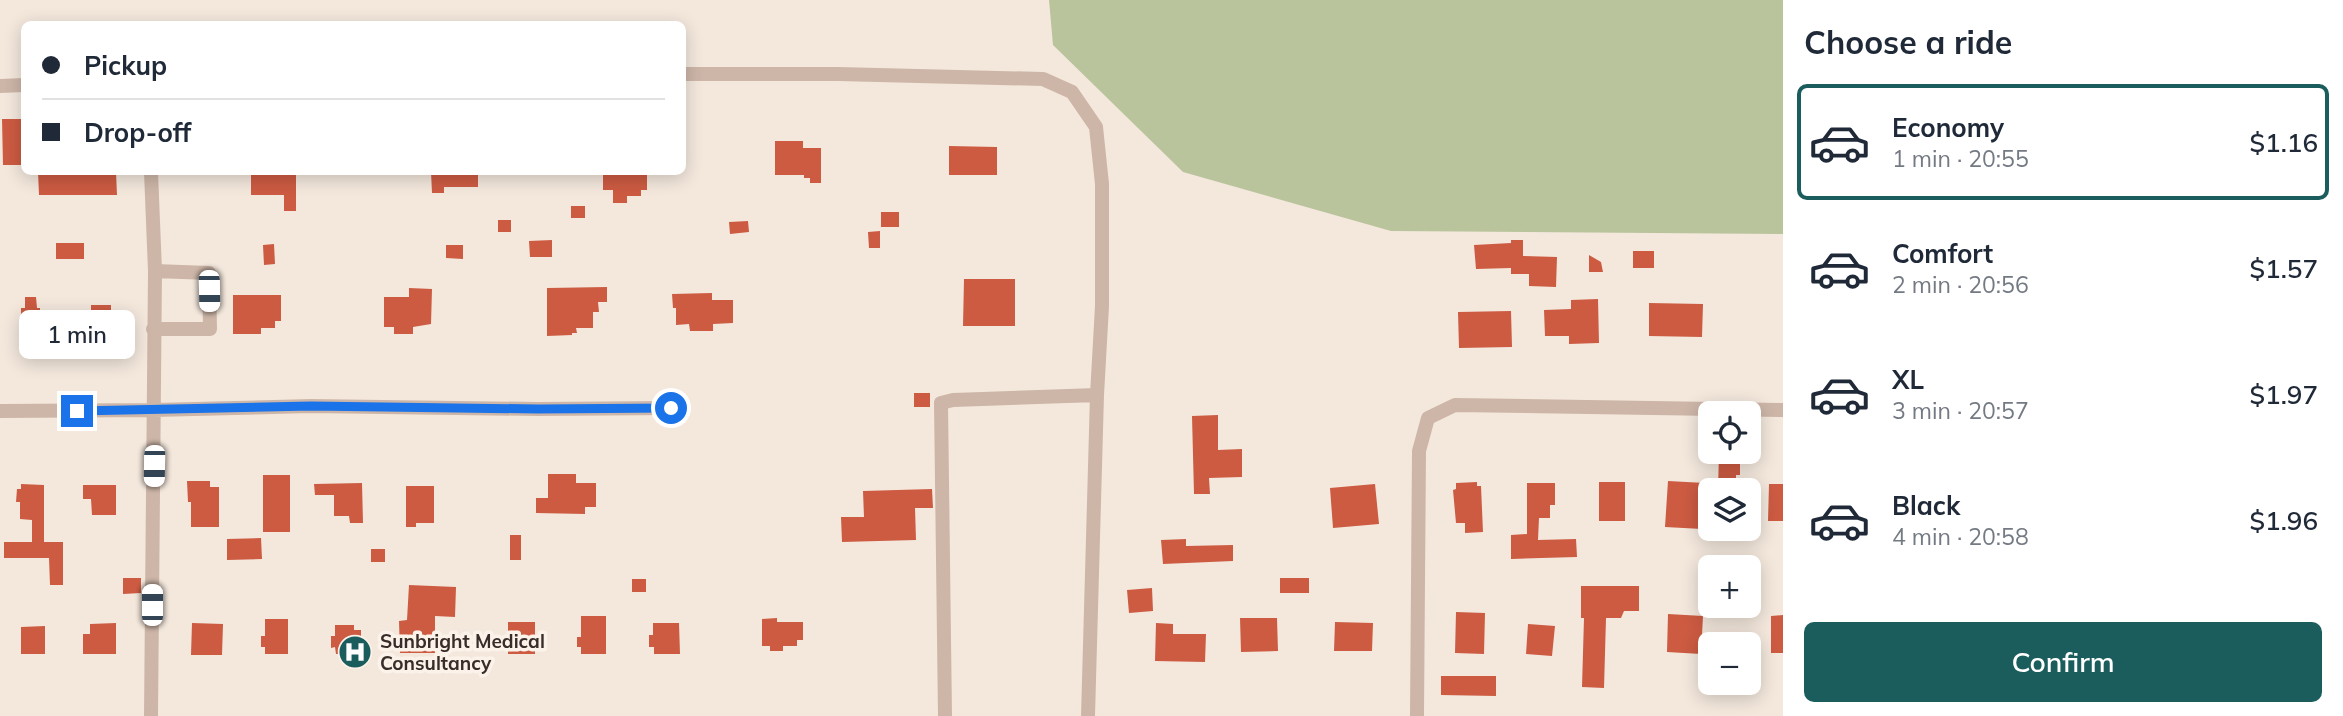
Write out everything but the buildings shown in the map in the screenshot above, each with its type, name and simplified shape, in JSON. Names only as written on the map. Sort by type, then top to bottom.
[{"type":"street","points":[[686,74],[838,74],[1043,79],[1073,92],[1096,127],[1102,184],[1102,306],[1088,716]]},
{"type":"street","points":[[0,86],[21,85]]},
{"type":"street","points":[[151,175],[155,271],[151,716]]},
{"type":"street","points":[[153,329],[210,329],[209,273],[155,271]]},
{"type":"street","points":[[945,716],[942,403],[953,400],[1097,395]]},
{"type":"street","points":[[1417,716],[1419,451],[1428,418],[1455,404],[1783,410]]},
{"type":"street","points":[[0,411],[311,406],[671,408]]},
{"type":"green space","points":[[1049,0],[1783,0],[1783,234],[1391,231],[1183,172],[1053,45]]},
{"type":"place","name":"Sunbright Medical Consultancy","points":[[355,652]]},
{"type":"route","points":[[77,411],[311,406],[671,408]]}]
